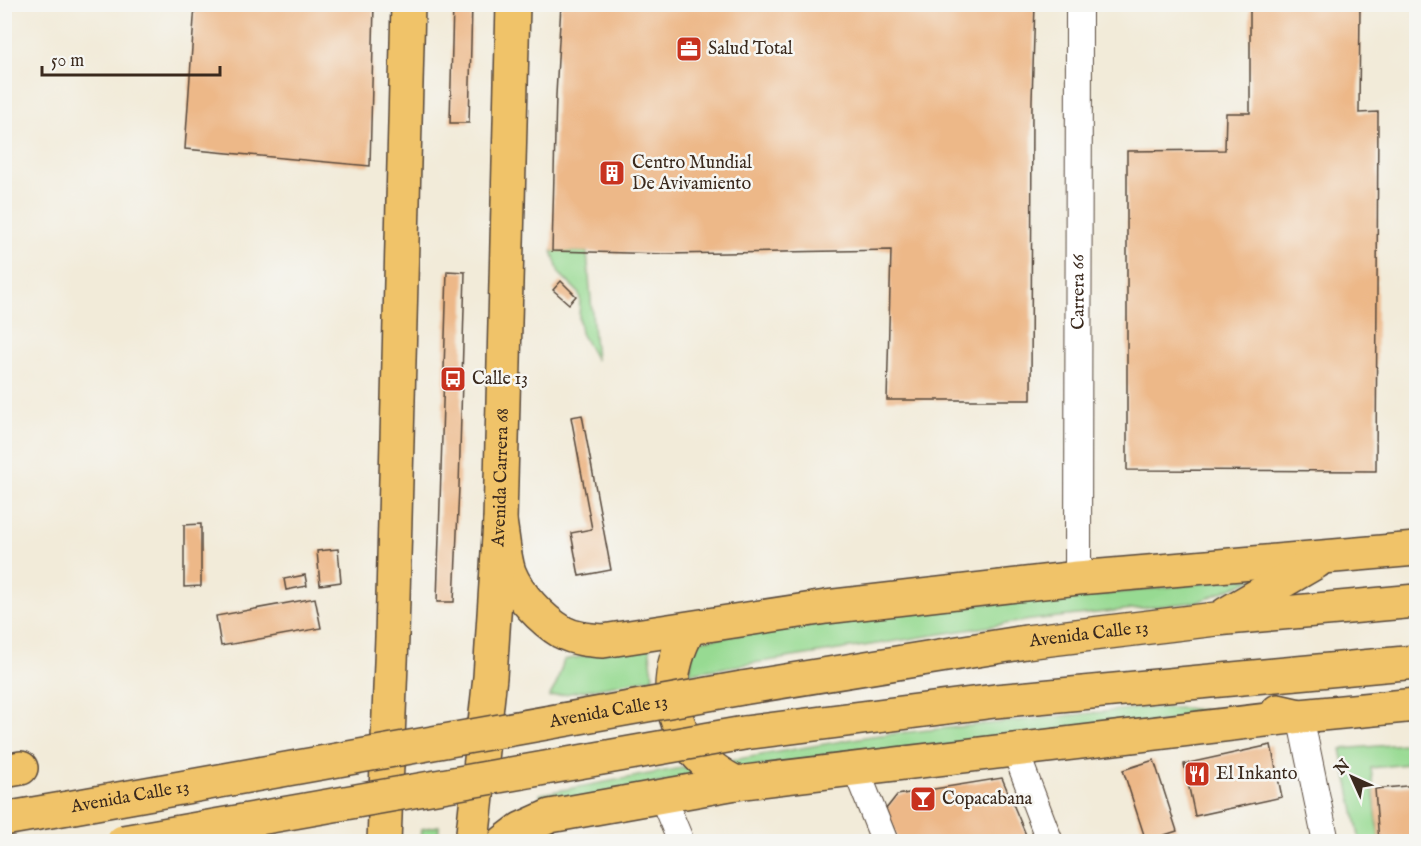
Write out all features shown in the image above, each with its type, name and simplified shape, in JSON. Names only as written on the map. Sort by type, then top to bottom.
[{"type":"main road","points":[[384,842],[392,637],[408,4]]},
{"type":"main road","name":"Avenida Carrera 68","points":[[472,842],[489,677],[500,521],[513,4]]},
{"type":"main road","points":[[500,521],[509,572],[518,589],[543,617],[562,631],[581,639],[603,641],[826,607],[1078,578],[1326,557]]},
{"type":"main road","name":"Avenida Calle 13","points":[[1216,619],[1326,557],[1416,549]]},
{"type":"main road","name":"Avenida Calle 13","points":[[4,819],[742,688],[1026,642],[1216,619],[1416,601]]},
{"type":"main road","points":[[689,629],[675,657],[672,671],[675,717],[688,745],[698,757],[716,772],[736,783]]},
{"type":"main road","points":[[123,842],[744,733],[995,701],[1416,662]]},
{"type":"main road","points":[[1162,687],[1300,716]]},
{"type":"main road","points":[[504,842],[521,830],[550,816],[736,783],[855,767],[1300,716],[1416,705]]},
{"type":"street","name":"Carrera 66","points":[[1078,578],[1079,4]]},
{"type":"street","points":[[1300,716],[1326,842]]},
{"type":"street","points":[[1015,750],[1050,842]]},
{"type":"street","points":[[855,767],[885,842]]},
{"type":"street","points":[[662,796],[681,842]]},
{"type":"green space","points":[[552,251],[587,252],[596,360],[581,333],[578,292],[559,273]]},
{"type":"green space","points":[[1258,577],[1198,602],[1031,620],[690,673],[694,641],[951,606],[1097,595]]},
{"type":"green space","points":[[649,644],[653,678],[549,697],[556,685],[564,660]]},
{"type":"green space","points":[[1140,708],[1184,708],[1233,714],[736,769],[732,760],[871,736]]},
{"type":"green space","points":[[1416,743],[1416,763],[1371,768],[1379,841],[1360,841],[1341,749]]},
{"type":"green space","points":[[692,766],[702,775],[542,805],[540,794]]},
{"type":"green space","points":[[439,826],[438,841],[421,841],[422,829]]},
{"type":"building","points":[[195,4],[374,4],[370,166],[185,149]]},
{"type":"building","points":[[453,4],[472,4],[469,123],[450,123]]},
{"type":"building","points":[[561,4],[1035,4],[1032,100],[1031,400],[887,400],[891,250],[666,254],[552,251]]},
{"type":"building","points":[[1250,4],[1360,4],[1359,113],[1378,112],[1376,471],[1127,470],[1127,151],[1225,150],[1226,113],[1250,113]]},
{"type":"building","name":"Calle 13","points":[[447,271],[465,272],[459,487],[454,602],[437,602]]},
{"type":"building","points":[[561,281],[576,296],[569,304],[553,290]]},
{"type":"building","points":[[582,415],[611,570],[579,576],[571,533],[592,529],[571,417]]},
{"type":"building","points":[[201,524],[201,586],[184,587],[184,525]]},
{"type":"building","points":[[338,549],[341,582],[320,585],[317,551]]},
{"type":"building","points":[[305,575],[307,586],[286,590],[284,579]]},
{"type":"building","points":[[315,598],[321,628],[221,646],[216,616]]},
{"type":"building","points":[[1271,745],[1282,797],[1195,816],[1184,764]]},
{"type":"building","points":[[1154,760],[1177,831],[1146,841],[1123,770]]},
{"type":"building","points":[[1002,778],[1029,842],[899,842],[886,809],[897,795]]},
{"type":"building","points":[[1416,785],[1416,842],[1379,842],[1375,789]]},
{"type":"place","name":"Salud Total","points":[[689,49]]},
{"type":"place","name":"Centro Mundial De Avivamiento","points":[[612,173]]},
{"type":"place","name":"Calle 13","points":[[453,379]]},
{"type":"place","name":"El Inkanto","points":[[1197,774]]},
{"type":"place","name":"Copacabana","points":[[923,799]]}]
